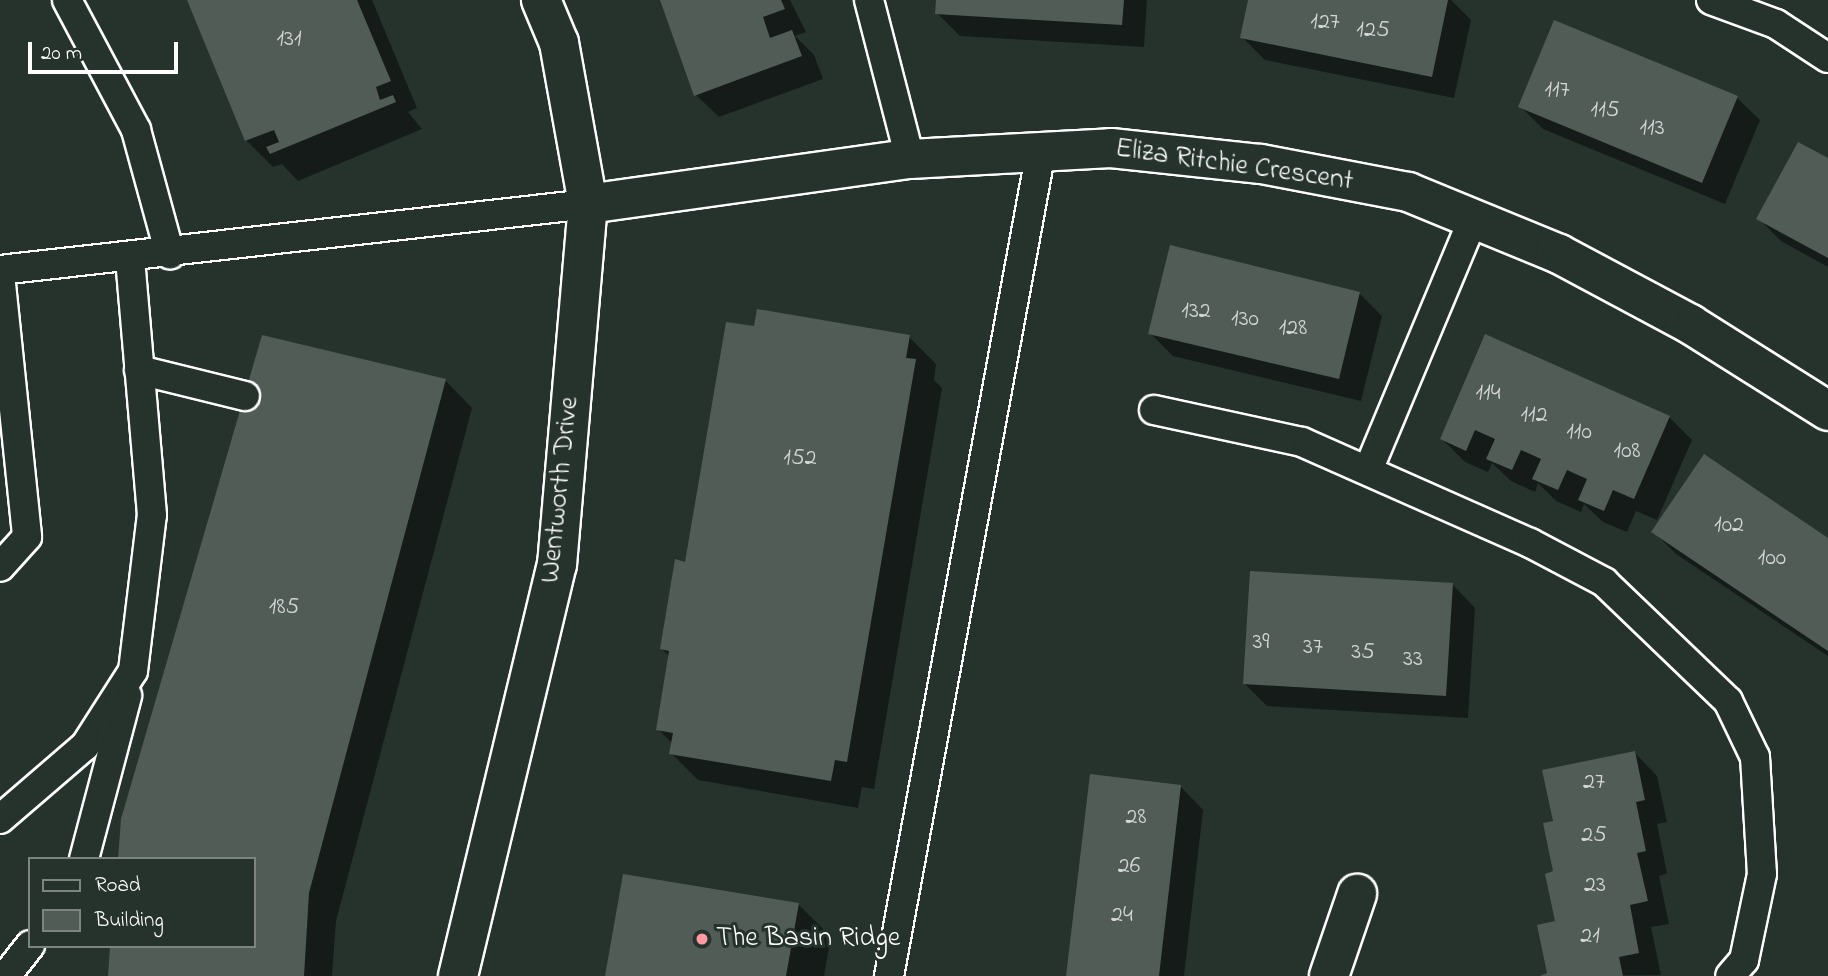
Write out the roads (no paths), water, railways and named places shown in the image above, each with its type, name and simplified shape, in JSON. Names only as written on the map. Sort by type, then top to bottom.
[{"type":"street","name":"Wentworth Drive","points":[[458,976],[557,565],[587,205],[559,43],[541,0]]},
{"type":"street","name":"Eliza Ritchie Crescent","points":[[587,205],[910,159],[1041,151],[1111,148],[1261,164],[1408,192],[1559,254],[1690,324],[1828,411]]},
{"type":"street","points":[[1329,976],[1357,894]]},
{"type":"lane","points":[[66,0],[136,130],[170,254]]},
{"type":"lane","points":[[869,0],[910,159]]},
{"type":"lane","points":[[1711,0],[1776,24],[1828,58]]},
{"type":"lane","points":[[889,976],[1041,151]]},
{"type":"lane","points":[[0,567],[27,537],[0,272],[587,205]]},
{"type":"lane","points":[[1369,468],[1473,219]]},
{"type":"lane","points":[[85,857],[133,671],[152,514],[130,258]]},
{"type":"lane","points":[[139,370],[245,397]]},
{"type":"lane","points":[[1154,410],[1302,442],[1369,468],[1604,582],[1728,701],[1755,757],[1762,874],[1744,960],[1730,976]]},
{"type":"lane","points":[[0,819],[85,746],[133,671]]},
{"type":"lane","points":[[6,976],[28,948]]},
{"type":"place","name":"The Basin Ridge","points":[[702,939]]}]
